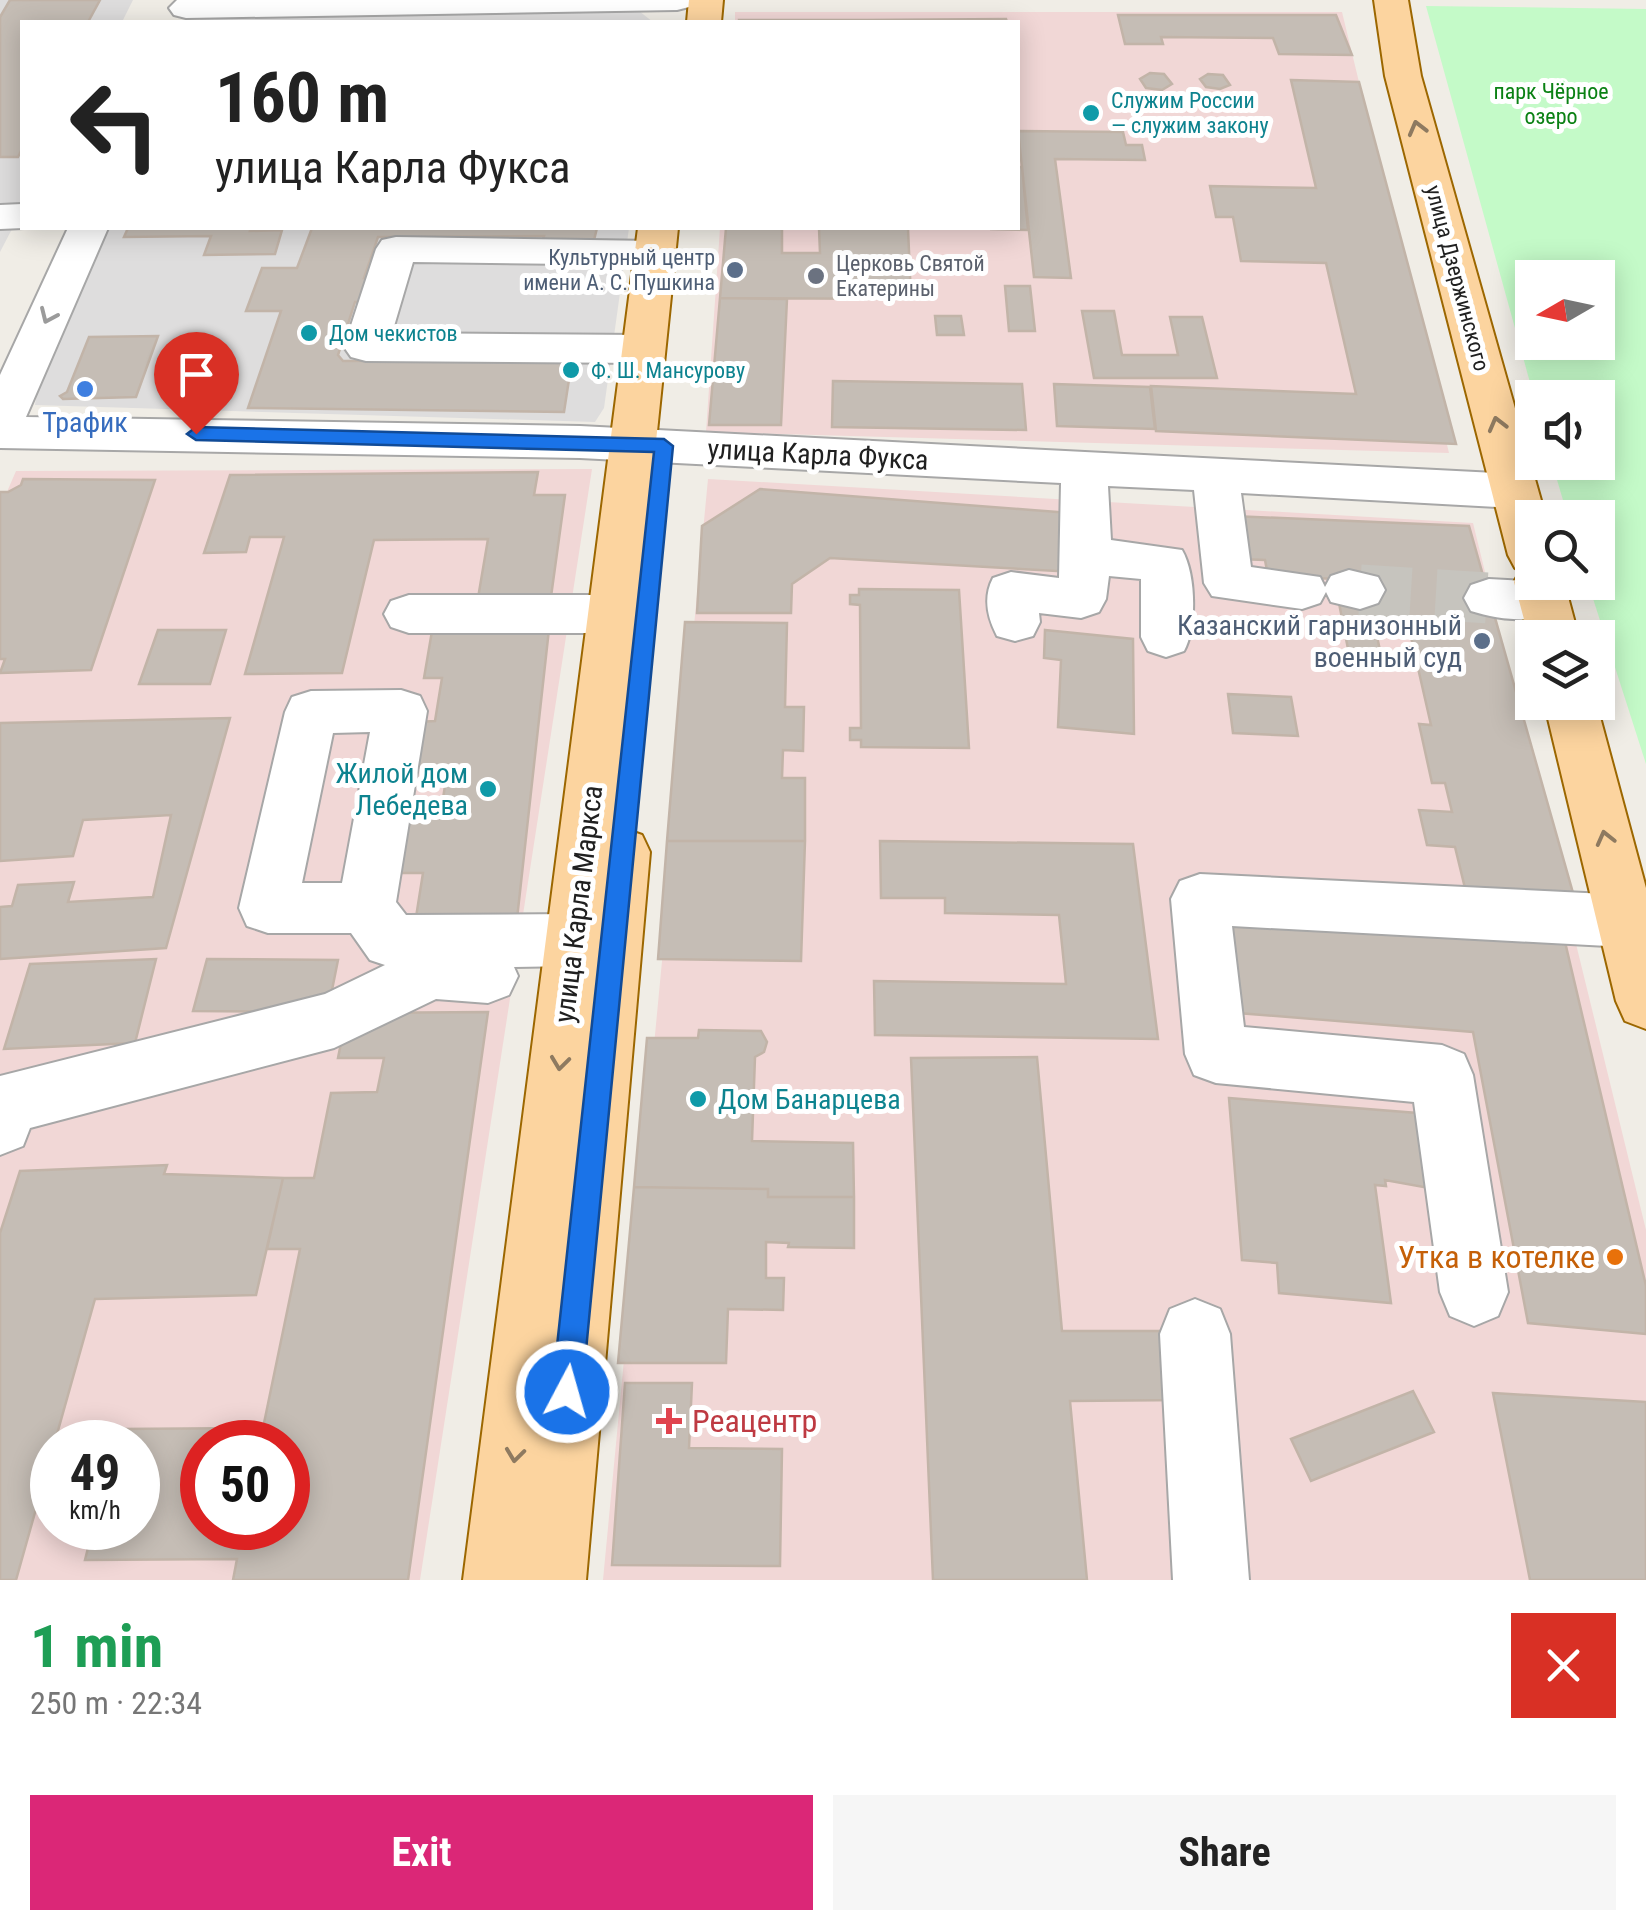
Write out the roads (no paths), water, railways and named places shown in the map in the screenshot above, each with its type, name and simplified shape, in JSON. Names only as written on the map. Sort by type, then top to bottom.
[{"type":"main road","name":"улица Дзержинского","points":[[1390,0],[1403,76],[1518,500]]},
{"type":"main road","name":"улица Карла Маркса","points":[[501,1580],[612,614],[648,445],[642,349],[666,236]]},
{"type":"main road","name":"улица Карла Маркса","points":[[548,1580],[666,236]]},
{"type":"main road","points":[[1575,720],[1646,1000]]},
{"type":"street","points":[[186,10],[280,14],[418,2],[545,13],[681,0]]},
{"type":"street","points":[[0,424],[87,230]]},
{"type":"street","points":[[642,349],[366,347],[396,249],[666,236]]},
{"type":"street","name":"улица Карла Фукса","points":[[0,432],[269,434],[648,445],[1515,490]]},
{"type":"street","points":[[1015,622],[1011,591],[1081,598],[1087,556],[1084,468]]},
{"type":"street","points":[[1215,475],[1230,583],[1337,590]]},
{"type":"street","points":[[1087,556],[1165,563],[1166,636]]},
{"type":"street","points":[[1489,598],[1515,596]]},
{"type":"street","points":[[409,614],[612,614]]},
{"type":"street","points":[[1474,1292],[1442,1075],[1216,1054],[1200,899],[1626,922]]},
{"type":"street","points":[[366,908],[391,941],[572,955]]},
{"type":"street","points":[[0,1124],[6,1104],[334,1020],[431,972],[495,977],[572,955]]},
{"type":"street","points":[[1195,1334],[1212,1580]]},
{"type":"tunnel","points":[[1360,590],[1489,598]]},
{"type":"place","name":"Служим России — служим закону","points":[[1091,113]]},
{"type":"place","name":"Культурный центр имени А. С. Пушкина","points":[[735,270]]},
{"type":"place","name":"Церковь Святой Екатерины","points":[[816,276]]},
{"type":"place","name":"Дом чекистов","points":[[309,333]]},
{"type":"place","name":"Ф. Ш. Мансурову","points":[[571,370]]},
{"type":"place","name":"Трафик","points":[[85,389]]},
{"type":"place","name":"Казанский гарнизонный военный суд","points":[[1482,641]]},
{"type":"place","name":"Жилой дом Лебедева","points":[[488,789]]},
{"type":"place","name":"Дом Банарцева","points":[[698,1099]]},
{"type":"place","name":"Утка в котелке","points":[[1615,1257]]},
{"type":"place","name":"Реацентр","points":[[669,1421]]},
{"type":"park label","name":"парк Чёрное озеро","points":[[1551,104]]}]
